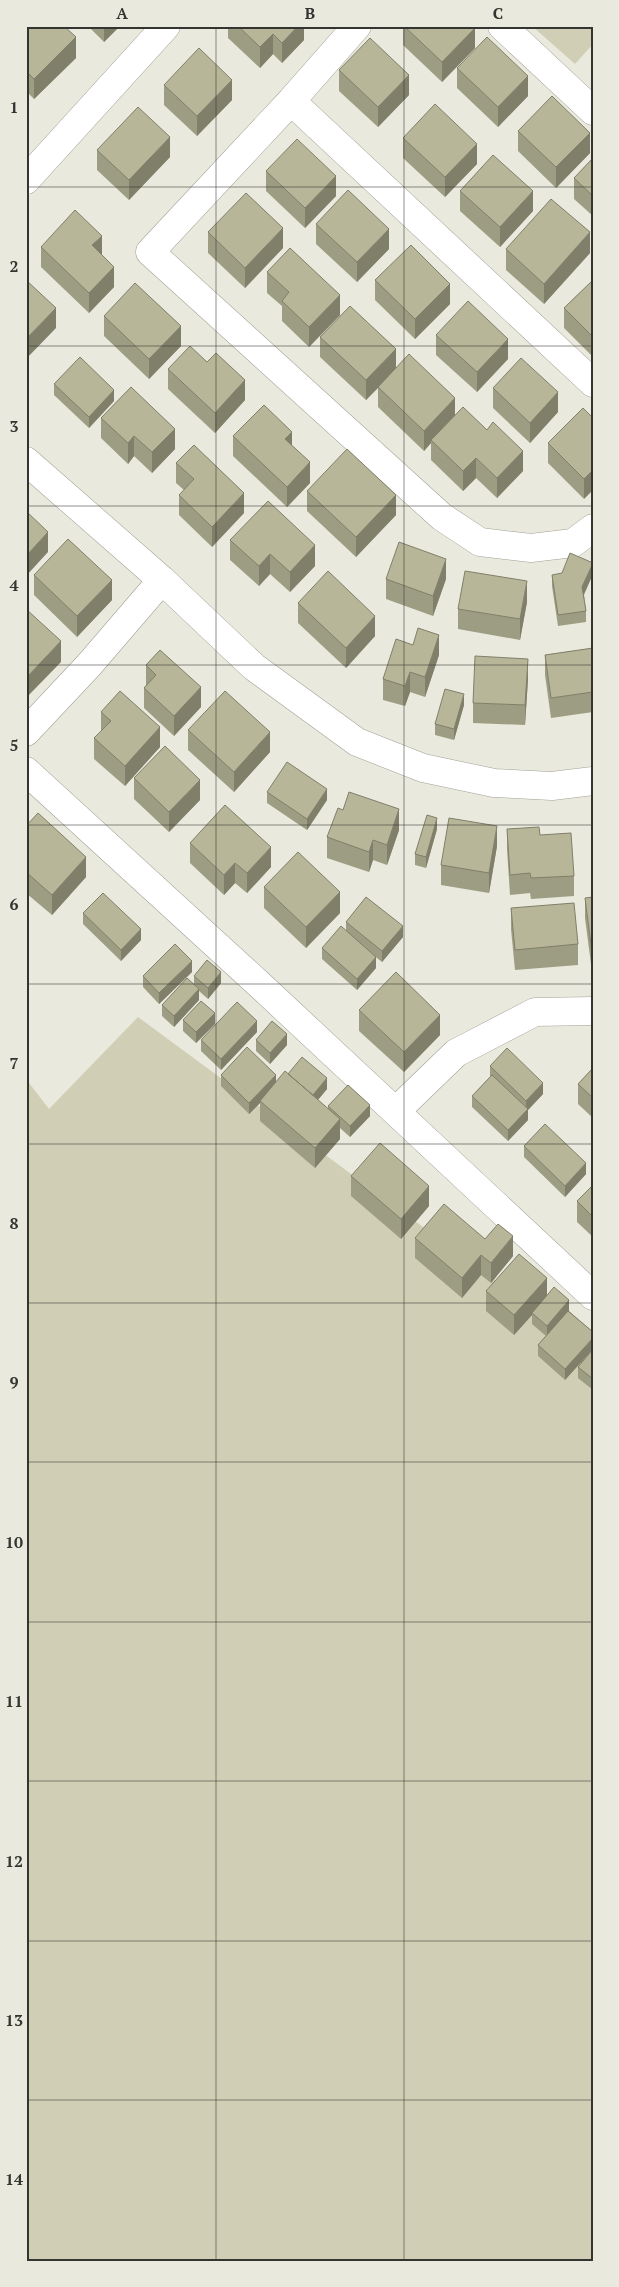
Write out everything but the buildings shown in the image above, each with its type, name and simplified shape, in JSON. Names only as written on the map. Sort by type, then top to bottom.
[{"type":"street","points":[[30,168],[166,26]]},
{"type":"street","points":[[357,26],[150,252],[442,517],[480,542],[531,548],[573,542],[593,528]]},
{"type":"street","points":[[502,26],[593,111]]},
{"type":"street","points":[[291,100],[593,383]]},
{"type":"street","points":[[26,461],[162,580],[254,667],[357,742],[423,768],[494,783],[552,786],[593,781]]},
{"type":"street","points":[[26,732],[89,665],[162,580]]},
{"type":"street","points":[[26,771],[396,1111],[593,1296]]},
{"type":"street","points":[[396,1111],[456,1053],[517,1021],[535,1012],[593,1011]]},
{"type":"green space","points":[[532,26],[593,26],[593,44],[575,64]]},
{"type":"green space","points":[[138,1017],[593,1352],[593,2261],[26,2261],[26,1079],[49,1109]]}]
